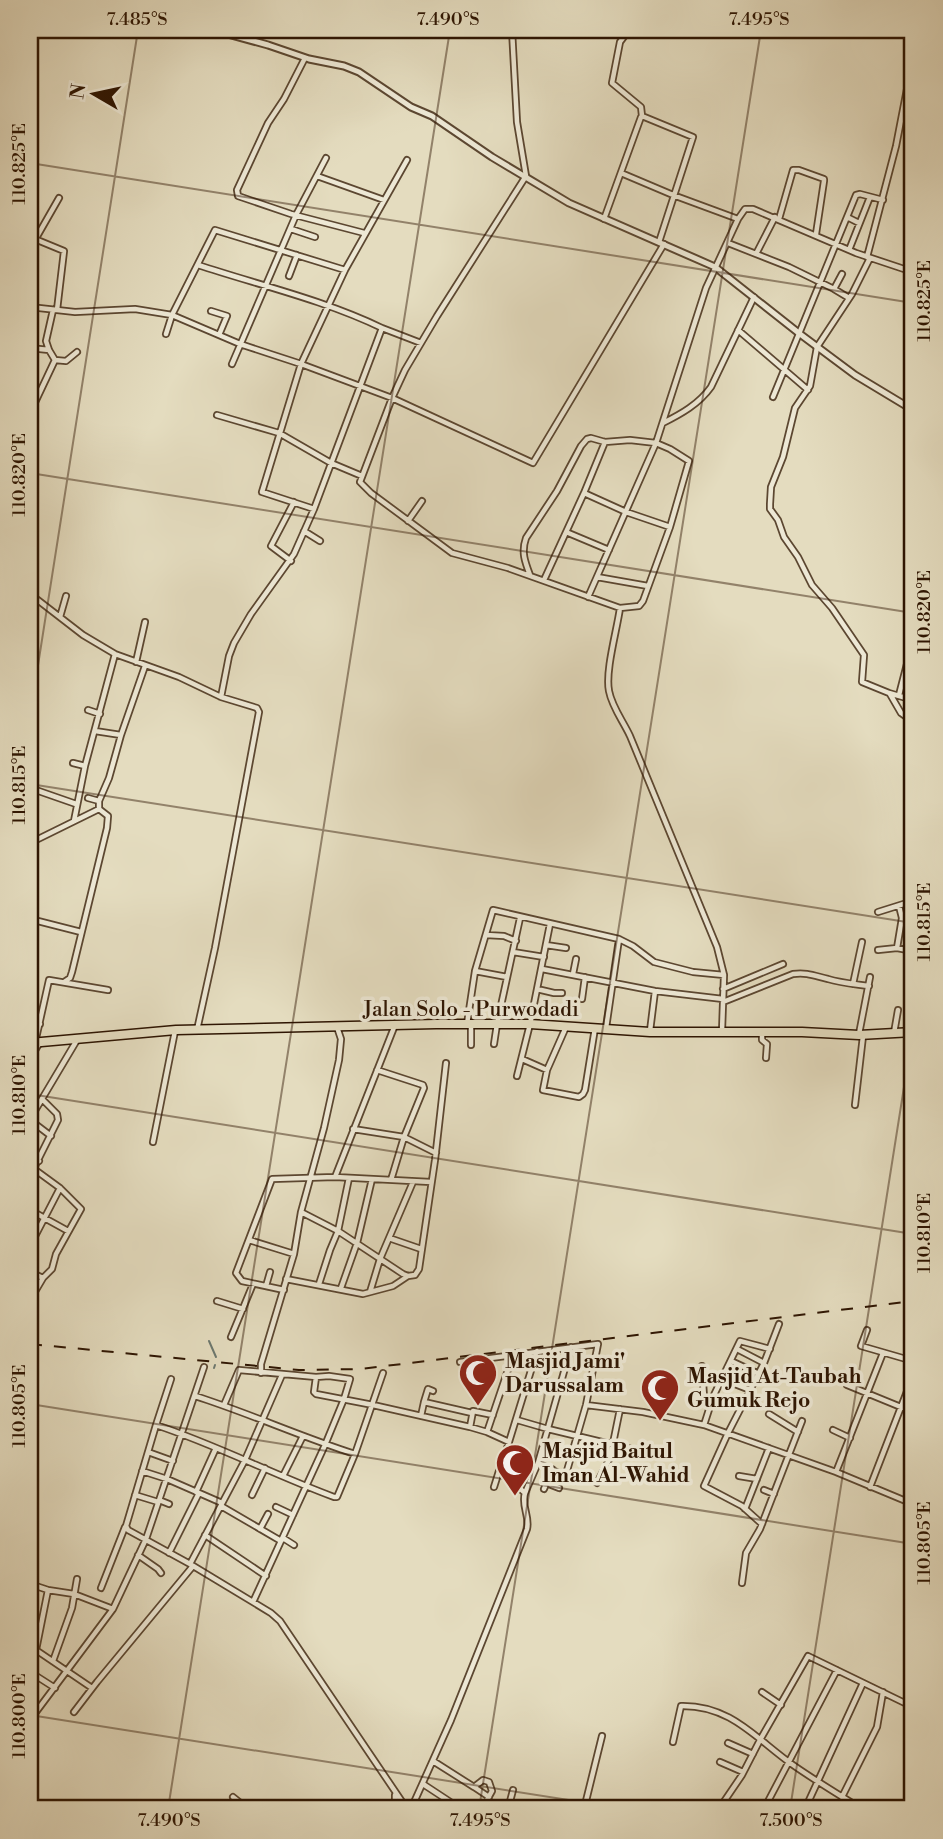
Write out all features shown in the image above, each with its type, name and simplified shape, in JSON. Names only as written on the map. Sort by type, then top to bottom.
[{"type":"main road","name":"Jalan Solo - Purwodadi","points":[[35,1043],[176,1030],[395,1025],[530,1024],[650,1032],[762,1031],[861,1035],[913,1032]]},
{"type":"street","points":[[213,30],[359,72],[569,203],[715,267],[855,375],[913,410]]},
{"type":"street","points":[[512,30],[517,122],[526,176],[421,343],[392,398],[361,484],[452,554],[530,575],[620,608],[639,606],[670,527],[689,462],[656,443],[586,439],[526,538],[523,553],[530,575]]},
{"type":"street","points":[[604,219],[642,116],[641,107],[612,83],[620,42],[629,30]]},
{"type":"street","points":[[306,58],[268,123],[237,193],[241,197],[296,215],[365,233]]},
{"type":"street","points":[[913,58],[896,146],[868,257],[849,298],[817,347],[810,384],[796,408],[783,457],[771,487],[770,509],[812,584],[864,655],[862,682],[913,699]]},
{"type":"street","points":[[30,307],[85,312],[135,309],[172,315],[240,344],[392,398],[534,463],[661,243],[673,195],[693,137],[642,116]]},
{"type":"street","points":[[232,364],[296,215],[326,158]]},
{"type":"street","points":[[314,509],[262,492],[302,364],[345,270],[407,160]]},
{"type":"street","points":[[756,254],[777,218],[793,170],[824,179],[816,234]]},
{"type":"street","points":[[621,173],[738,219]]},
{"type":"street","points":[[317,176],[384,200]]},
{"type":"street","points":[[773,397],[857,194],[883,200]]},
{"type":"street","points":[[849,250],[870,197]]},
{"type":"street","points":[[30,268],[32,238],[59,198]]},
{"type":"street","points":[[588,597],[656,443],[706,288],[745,209],[777,218],[849,250],[913,272]]},
{"type":"street","points":[[847,217],[859,223]]},
{"type":"street","points":[[290,229],[315,237]]},
{"type":"street","points":[[166,334],[172,315],[215,230],[345,270]]},
{"type":"street","points":[[32,238],[64,251],[55,310],[46,341],[55,360]]},
{"type":"street","points":[[728,243],[822,282],[849,298]]},
{"type":"street","points":[[289,276],[297,255]]},
{"type":"street","points":[[198,265],[329,306],[421,343]]},
{"type":"street","points":[[834,289],[842,274]]},
{"type":"street","points":[[662,424],[705,395],[720,371],[754,297]]},
{"type":"street","points":[[212,311],[227,316],[219,335]]},
{"type":"street","points":[[221,697],[229,656],[237,636],[290,561],[314,509],[382,328]]},
{"type":"street","points":[[737,330],[808,390]]},
{"type":"street","points":[[30,348],[49,350]]},
{"type":"street","points":[[55,360],[66,360],[77,352]]},
{"type":"street","points":[[30,413],[55,360]]},
{"type":"street","points":[[217,415],[279,433],[331,463],[362,476]]},
{"type":"street","points":[[544,580],[605,442]]},
{"type":"street","points":[[584,493],[626,512],[670,527]]},
{"type":"street","points":[[408,522],[422,501]]},
{"type":"street","points":[[290,561],[271,546],[294,502]]},
{"type":"street","points":[[304,531],[320,541]]},
{"type":"street","points":[[566,531],[609,550]]},
{"type":"street","points":[[597,577],[648,586]]},
{"type":"street","points":[[30,594],[83,635],[115,654],[178,677],[221,697],[257,708],[260,712],[197,1030]]},
{"type":"street","points":[[60,617],[66,596]]},
{"type":"street","points":[[620,608],[608,675],[609,692],[717,947],[724,975],[722,1031]]},
{"type":"street","points":[[136,662],[145,622]]},
{"type":"street","points":[[74,821],[85,766],[115,654]]},
{"type":"street","points":[[899,695],[908,660]]},
{"type":"street","points":[[64,982],[72,972],[108,818],[99,809],[99,801],[145,666]]},
{"type":"street","points":[[889,693],[901,713],[913,720],[908,754],[913,757]]},
{"type":"street","points":[[88,710],[100,714]]},
{"type":"street","points":[[95,731],[121,735]]},
{"type":"street","points":[[73,763],[85,766]]},
{"type":"street","points":[[30,788],[76,804]]},
{"type":"street","points":[[88,798],[99,801]]},
{"type":"street","points":[[30,843],[99,809]]},
{"type":"street","points":[[878,912],[913,901]]},
{"type":"street","points":[[897,948],[902,918],[899,906]]},
{"type":"street","points":[[471,1045],[469,1025],[475,971],[493,910],[619,939],[654,962],[693,972],[724,975]]},
{"type":"street","points":[[494,1044],[520,918]]},
{"type":"street","points":[[30,919],[81,932]]},
{"type":"street","points":[[517,1076],[551,924]]},
{"type":"street","points":[[486,935],[504,936],[516,941]]},
{"type":"street","points":[[606,1028],[619,939]]},
{"type":"street","points":[[853,984],[862,942]]},
{"type":"street","points":[[546,945],[566,948]]},
{"type":"street","points":[[878,950],[897,948],[913,951]]},
{"type":"street","points":[[513,951],[544,957]]},
{"type":"street","points":[[573,974],[576,958]]},
{"type":"street","points":[[723,989],[783,964]]},
{"type":"street","points":[[542,969],[723,1001],[793,974],[809,973],[829,980],[869,986]]},
{"type":"street","points":[[475,971],[506,977]]},
{"type":"street","points":[[582,999],[585,977]]},
{"type":"street","points":[[855,1104],[861,1035],[870,977]]},
{"type":"street","points":[[30,1059],[48,982],[51,980],[108,990]]},
{"type":"street","points":[[537,989],[562,993]]},
{"type":"street","points":[[650,1032],[655,990]]},
{"type":"street","points":[[894,1034],[898,1010]]},
{"type":"street","points":[[30,1023],[40,1024]]},
{"type":"street","points":[[335,1177],[395,1025]]},
{"type":"street","points":[[567,1025],[543,1086],[544,1091],[579,1097],[583,1094],[595,1027]]},
{"type":"street","points":[[261,1373],[261,1364],[293,1254],[341,1053],[341,1039],[337,1027]]},
{"type":"street","points":[[153,1142],[176,1030]]},
{"type":"street","points":[[762,1031],[762,1040],[768,1045],[766,1058]]},
{"type":"street","points":[[51,1136],[30,1119],[77,1040]]},
{"type":"street","points":[[522,1059],[548,1070]]},
{"type":"street","points":[[286,1279],[370,1293],[393,1286],[417,1273],[436,1153],[446,1063]]},
{"type":"street","points":[[377,1070],[424,1086],[391,1180]]},
{"type":"street","points":[[910,1124],[913,1098]]},
{"type":"street","points":[[30,1176],[59,1117],[42,1099]]},
{"type":"street","points":[[353,1129],[404,1138],[436,1153]]},
{"type":"street","points":[[30,1154],[38,1161]]},
{"type":"street","points":[[30,1312],[33,1295],[52,1269],[56,1254],[81,1209],[60,1188],[34,1169]]},
{"type":"street","points":[[284,1290],[240,1280],[236,1273],[271,1180],[349,1177],[431,1182]]},
{"type":"street","points":[[318,1284],[338,1231],[349,1177]]},
{"type":"street","points":[[341,1288],[357,1243],[372,1179]]},
{"type":"street","points":[[370,1293],[380,1259],[413,1182]]},
{"type":"street","points":[[30,1246],[60,1188]]},
{"type":"street","points":[[30,1210],[68,1231]]},
{"type":"street","points":[[301,1212],[338,1231],[408,1276]]},
{"type":"street","points":[[389,1238],[421,1249]]},
{"type":"street","points":[[249,1240],[293,1254]]},
{"type":"street","points":[[30,1272],[43,1278]]},
{"type":"street","points":[[266,1286],[270,1272]]},
{"type":"street","points":[[232,1337],[253,1284]]},
{"type":"street","points":[[218,1301],[243,1309]]},
{"type":"street","points":[[762,1524],[726,1496],[705,1486],[727,1433],[759,1374],[779,1324]]},
{"type":"street","points":[[867,1330],[861,1346],[913,1362]]},
{"type":"street","points":[[704,1425],[711,1402],[741,1341],[770,1349]]},
{"type":"street","points":[[460,1362],[597,1343],[586,1405],[566,1474],[563,1475],[539,1461]]},
{"type":"street","points":[[125,1526],[273,1615],[284,1626],[395,1794],[409,1809],[433,1761],[527,1529],[524,1493],[539,1461],[571,1347]]},
{"type":"street","points":[[737,1349],[764,1363]]},
{"type":"street","points":[[494,1487],[537,1351]]},
{"type":"street","points":[[836,1472],[883,1353]]},
{"type":"street","points":[[487,1432],[513,1355]]},
{"type":"street","points":[[731,1362],[759,1374]]},
{"type":"street","points":[[702,1366],[704,1397]]},
{"type":"street","points":[[30,1720],[113,1609],[146,1539],[204,1367]]},
{"type":"street","points":[[224,1405],[239,1370],[350,1379],[325,1445],[253,1602]]},
{"type":"street","points":[[156,1425],[337,1497],[383,1373]]},
{"type":"street","points":[[74,1712],[192,1565],[245,1460],[282,1375]]},
{"type":"street","points":[[870,1487],[913,1376]]},
{"type":"street","points":[[316,1377],[314,1393],[470,1427],[509,1442]]},
{"type":"street","points":[[101,1588],[125,1526],[171,1379]]},
{"type":"street","points":[[722,1379],[751,1390]]},
{"type":"street","points":[[847,1385],[913,1412]]},
{"type":"street","points":[[421,1416],[428,1389],[433,1391]]},
{"type":"street","points":[[195,1395],[355,1454]]},
{"type":"street","points":[[693,1396],[704,1397],[711,1402]]},
{"type":"street","points":[[424,1402],[493,1415]]},
{"type":"street","points":[[586,1405],[643,1412],[704,1425],[836,1472],[913,1504]]},
{"type":"street","points":[[597,1483],[610,1460],[620,1409]]},
{"type":"street","points":[[470,1427],[472,1413]]},
{"type":"street","points":[[769,1414],[798,1432]]},
{"type":"street","points":[[517,1420],[631,1449]]},
{"type":"street","points":[[742,1583],[747,1553],[762,1524],[802,1421]]},
{"type":"street","points":[[833,1430],[850,1438]]},
{"type":"street","points":[[283,1476],[303,1436]]},
{"type":"street","points":[[169,1553],[216,1448]]},
{"type":"street","points":[[745,1509],[769,1448]]},
{"type":"street","points":[[148,1452],[173,1461]]},
{"type":"street","points":[[251,1495],[265,1468]]},
{"type":"street","points":[[552,1469],[545,1486],[559,1488]]},
{"type":"street","points":[[142,1471],[167,1479],[221,1504],[260,1529],[294,1545]]},
{"type":"street","points":[[500,1471],[524,1493]]},
{"type":"street","points":[[739,1476],[757,1479]]},
{"type":"street","points":[[764,1490],[774,1494]]},
{"type":"street","points":[[135,1495],[169,1504]]},
{"type":"street","points":[[276,1507],[293,1515]]},
{"type":"street","points":[[260,1529],[268,1514]]},
{"type":"street","points":[[205,1535],[266,1576]]},
{"type":"street","points":[[138,1555],[161,1573]]},
{"type":"street","points":[[53,1661],[72,1608],[77,1579]]},
{"type":"street","points":[[30,1584],[74,1594],[113,1609]]},
{"type":"street","points":[[30,1660],[36,1650],[48,1590]]},
{"type":"street","points":[[36,1650],[92,1688]]},
{"type":"street","points":[[721,1809],[806,1657],[811,1656],[913,1707]]},
{"type":"street","points":[[764,1809],[837,1671]]},
{"type":"street","points":[[30,1672],[55,1688]]},
{"type":"street","points":[[805,1809],[863,1683]]},
{"type":"street","points":[[762,1692],[780,1705]]},
{"type":"street","points":[[842,1797],[877,1727],[884,1692]]},
{"type":"street","points":[[673,1742],[681,1706],[720,1713],[741,1723],[817,1782],[862,1809]]},
{"type":"street","points":[[584,1809],[602,1737]]},
{"type":"street","points":[[728,1743],[753,1754]]},
{"type":"street","points":[[433,1761],[489,1797]]},
{"type":"street","points":[[720,1762],[743,1772]]},
{"type":"street","points":[[474,1787],[481,1780],[488,1780],[492,1787],[482,1809]]},
{"type":"street","points":[[423,1784],[461,1809]]},
{"type":"street","points":[[508,1809],[513,1790]]},
{"type":"street","points":[[395,1794],[395,1809]]},
{"type":"street","points":[[233,1797],[248,1809]]},
{"type":"waterway","points":[[209,1341],[216,1357]]},
{"type":"railway","points":[[30,1344],[299,1370],[361,1369],[913,1301]]},
{"type":"place","name":"Masjid Jami' Darussalam","points":[[478,1407]]},
{"type":"place","name":"Masjid At-Taubah Gumuk Rejo","points":[[660,1422]]},
{"type":"place","name":"Masjid Baitul Iman Al-Wahid","points":[[515,1497]]}]
